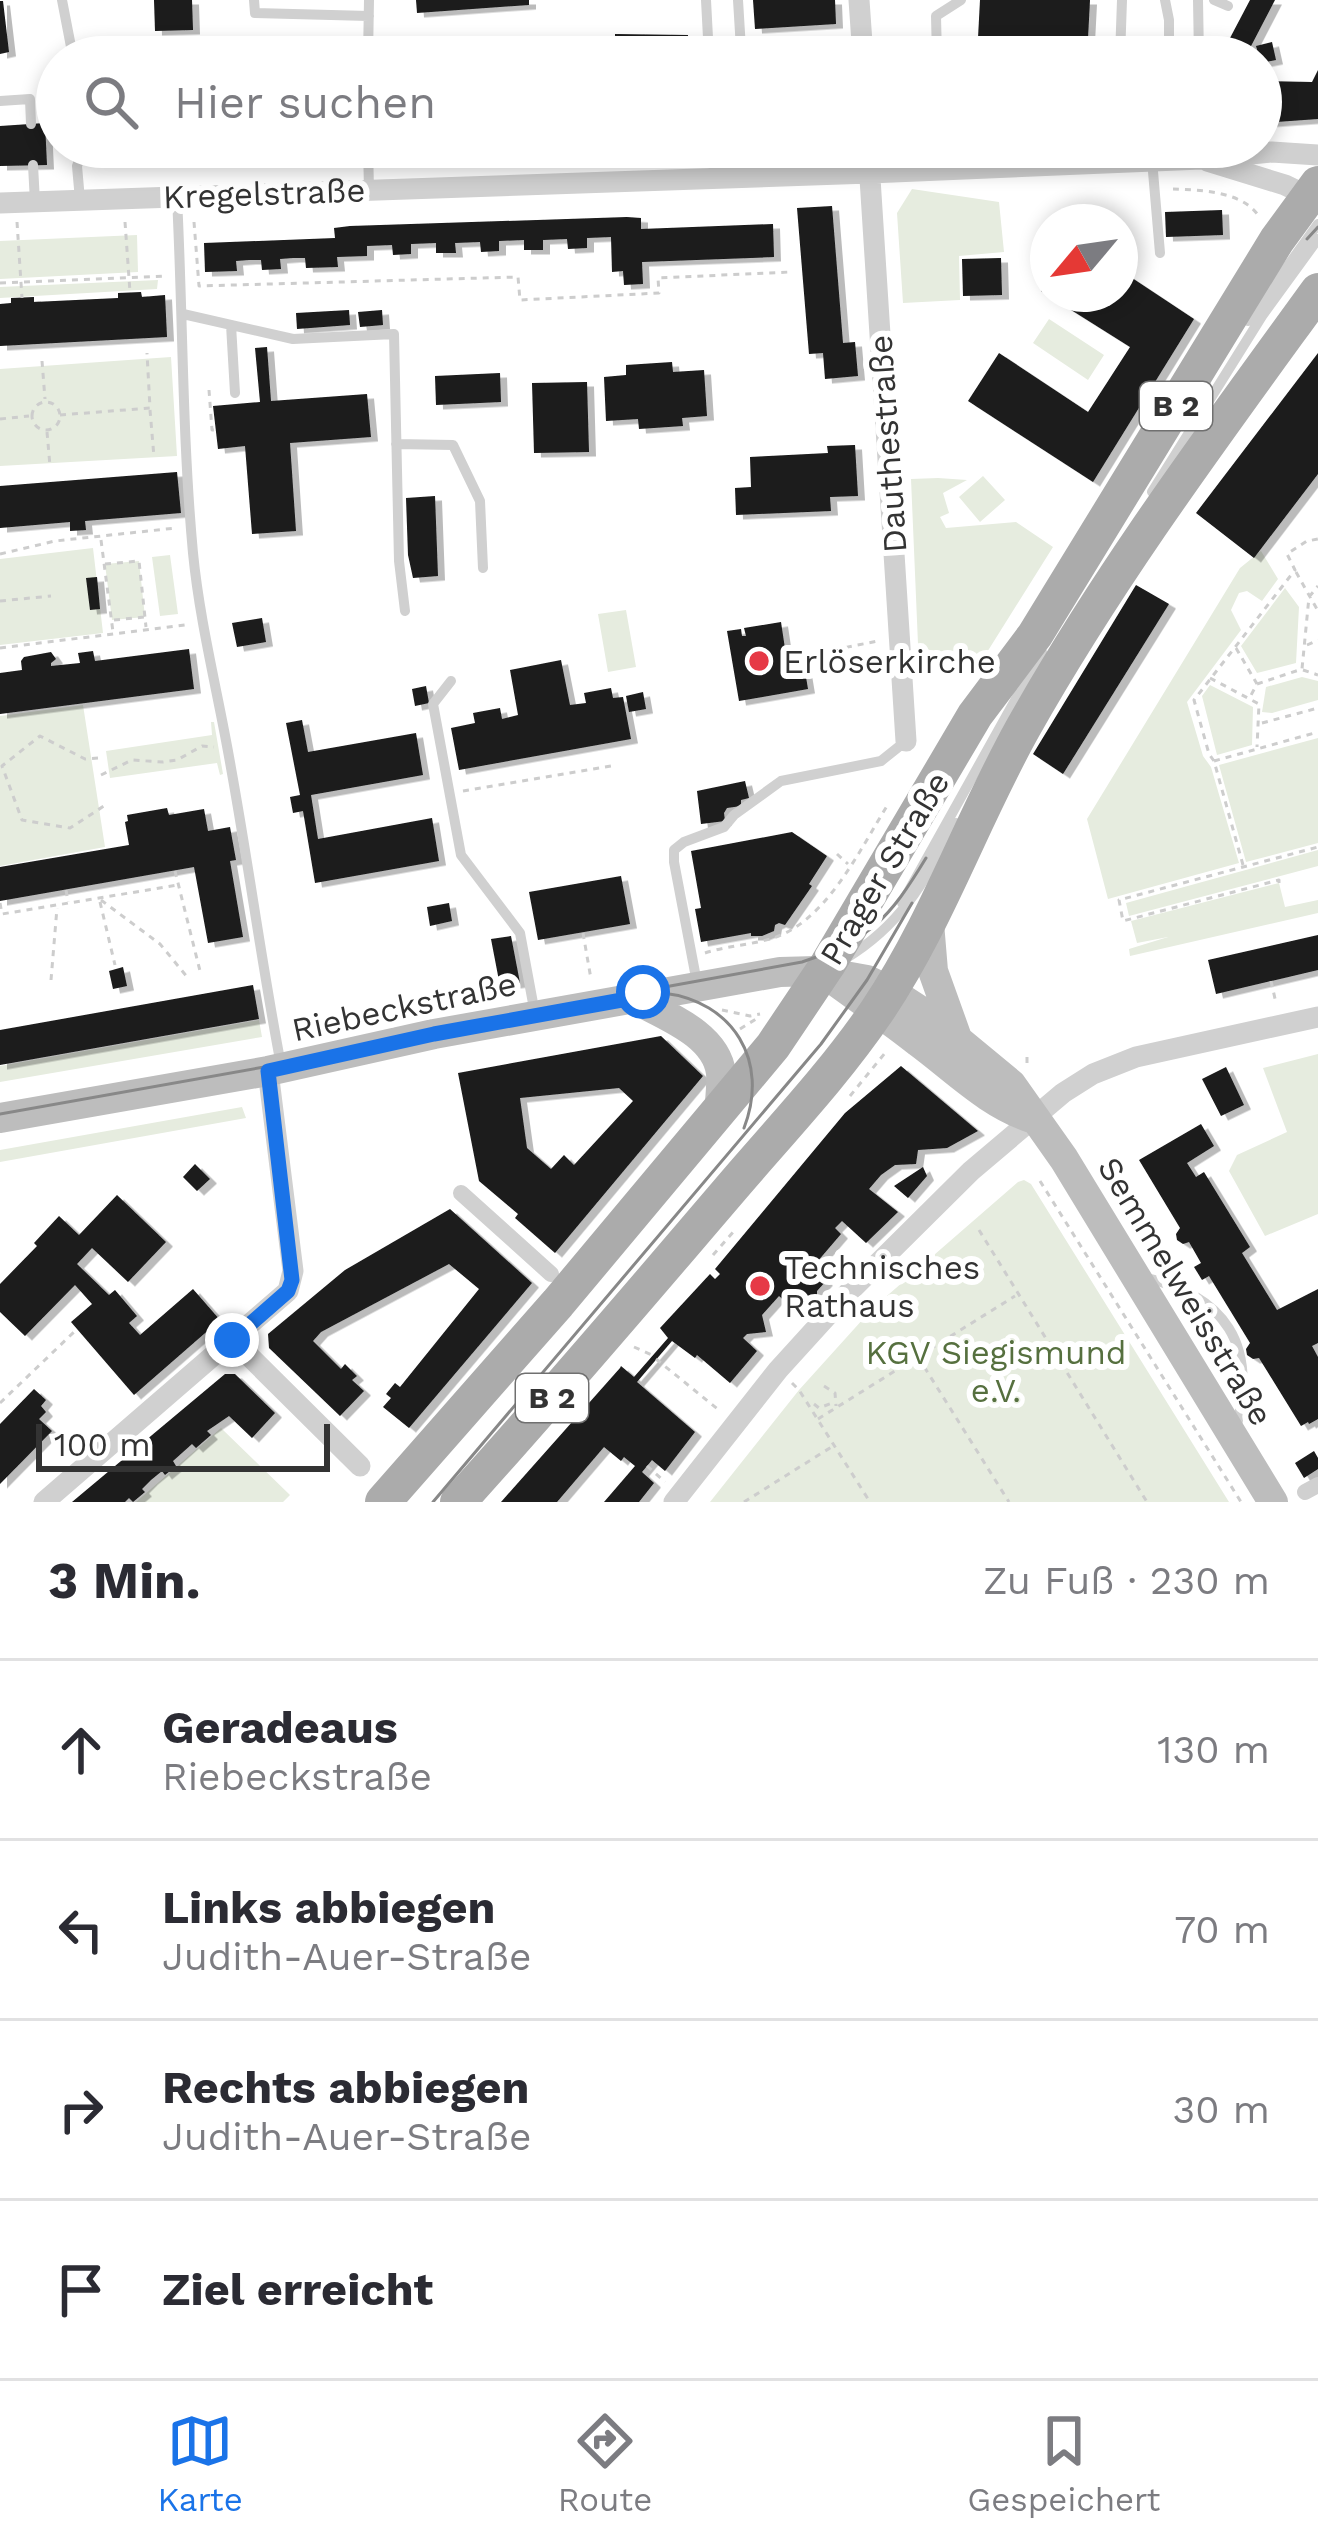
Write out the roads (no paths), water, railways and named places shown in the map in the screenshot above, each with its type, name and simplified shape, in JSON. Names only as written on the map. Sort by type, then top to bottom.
[{"type":"main road","name":"Prager Straße","points":[[383,1502],[773,1046],[1003,702],[1035,635],[1277,240],[1316,201]]},
{"type":"main road","name":"Prager Straße","points":[[458,1502],[644,1292],[841,1059],[883,1001],[929,923],[1024,727],[1119,571],[1318,291]]},
{"type":"main road","points":[[929,923],[933,971],[957,1038]]},
{"type":"main road","name":"Riebeckstraße","points":[[0,1118],[275,1070],[417,1037],[633,998],[695,972],[823,972]]},
{"type":"main road","name":"Semmelweisstraße","points":[[823,972],[867,980],[914,1038],[993,1101],[1034,1119]]},
{"type":"main road","points":[[633,998],[687,1027],[711,1048],[722,1076],[719,1113]]},
{"type":"main road","name":"Semmelweisstraße","points":[[883,1001],[957,1038],[1011,1084],[1064,1160],[1273,1502]]},
{"type":"street","points":[[860,0],[862,36]]},
{"type":"street","name":"Kregelstraße","points":[[1282,153],[1318,155]]},
{"type":"street","name":"Dauthestraße","points":[[870,168],[907,742]]},
{"type":"street","name":"Kregelstraße","points":[[17,202],[957,168]]},
{"type":"street","points":[[1242,168],[1316,201]]},
{"type":"street","points":[[670,1493],[848,1293],[970,1171],[1063,1093],[1093,1074],[1136,1057],[1318,1017]]},
{"type":"street","points":[[44,1502],[288,1291],[292,1280],[275,1070]]},
{"type":"street","points":[[461,1192],[551,1274]]},
{"type":"street","points":[[232,1340],[360,1466]]},
{"type":"lane","points":[[62,0],[69,36]]},
{"type":"lane","points":[[254,0],[254,13],[369,16]]},
{"type":"lane","points":[[369,0],[369,36]]},
{"type":"lane","points":[[706,0],[708,36]]},
{"type":"lane","points":[[738,0],[740,36]]},
{"type":"lane","points":[[936,36],[936,16],[961,0]]},
{"type":"lane","points":[[1121,36],[1122,0]]},
{"type":"lane","points":[[1165,0],[1169,36]]},
{"type":"lane","points":[[1198,0],[1199,36]]},
{"type":"lane","points":[[1214,0],[1228,6]]},
{"type":"lane","points":[[0,100],[30,99],[31,124]]},
{"type":"lane","points":[[17,202],[33,165]]},
{"type":"lane","points":[[77,168],[80,200]]},
{"type":"lane","points":[[368,168],[369,189]]},
{"type":"lane","points":[[714,168],[714,178]]},
{"type":"lane","points":[[1160,253],[1165,168]]},
{"type":"lane","points":[[176,196],[194,555],[275,1070]]},
{"type":"lane","points":[[1143,490],[1316,201]]},
{"type":"lane","points":[[1141,511],[1262,316],[1318,239]]},
{"type":"lane","points":[[183,314],[292,339],[394,334],[399,561],[405,610]]},
{"type":"lane","points":[[231,326],[236,393]]},
{"type":"lane","points":[[396,444],[453,445],[481,501],[483,568]]},
{"type":"lane","points":[[988,794],[1003,702],[1092,589]]},
{"type":"lane","points":[[823,972],[857,952],[889,927],[904,911],[927,876],[1003,702],[1043,650],[889,927]]},
{"type":"lane","points":[[451,681],[433,704],[461,855],[520,933],[535,1016]]},
{"type":"lane","points":[[695,972],[674,850],[724,827],[782,781],[881,760],[907,742]]},
{"type":"lane","points":[[1132,1274],[1168,1282],[1202,1299],[1233,1331],[1243,1371],[1233,1438]]},
{"type":"tram line","points":[[1307,239],[1318,227]]},
{"type":"tram line","points":[[0,1114],[802,962],[845,945],[876,924],[901,897],[926,858]]},
{"type":"tram line","points":[[433,1502],[821,1044],[867,980],[912,903]]},
{"type":"tram line","points":[[663,993],[709,1008],[740,1038],[752,1080],[744,1128]]},
{"type":"place","name":"Erlöserkirche","points":[[759,661]]},
{"type":"place","name":"Technisches Rathaus","points":[[760,1286]]},
{"type":"park label","name":"KGV Siegismund e.V.","points":[[996,1371]]}]
